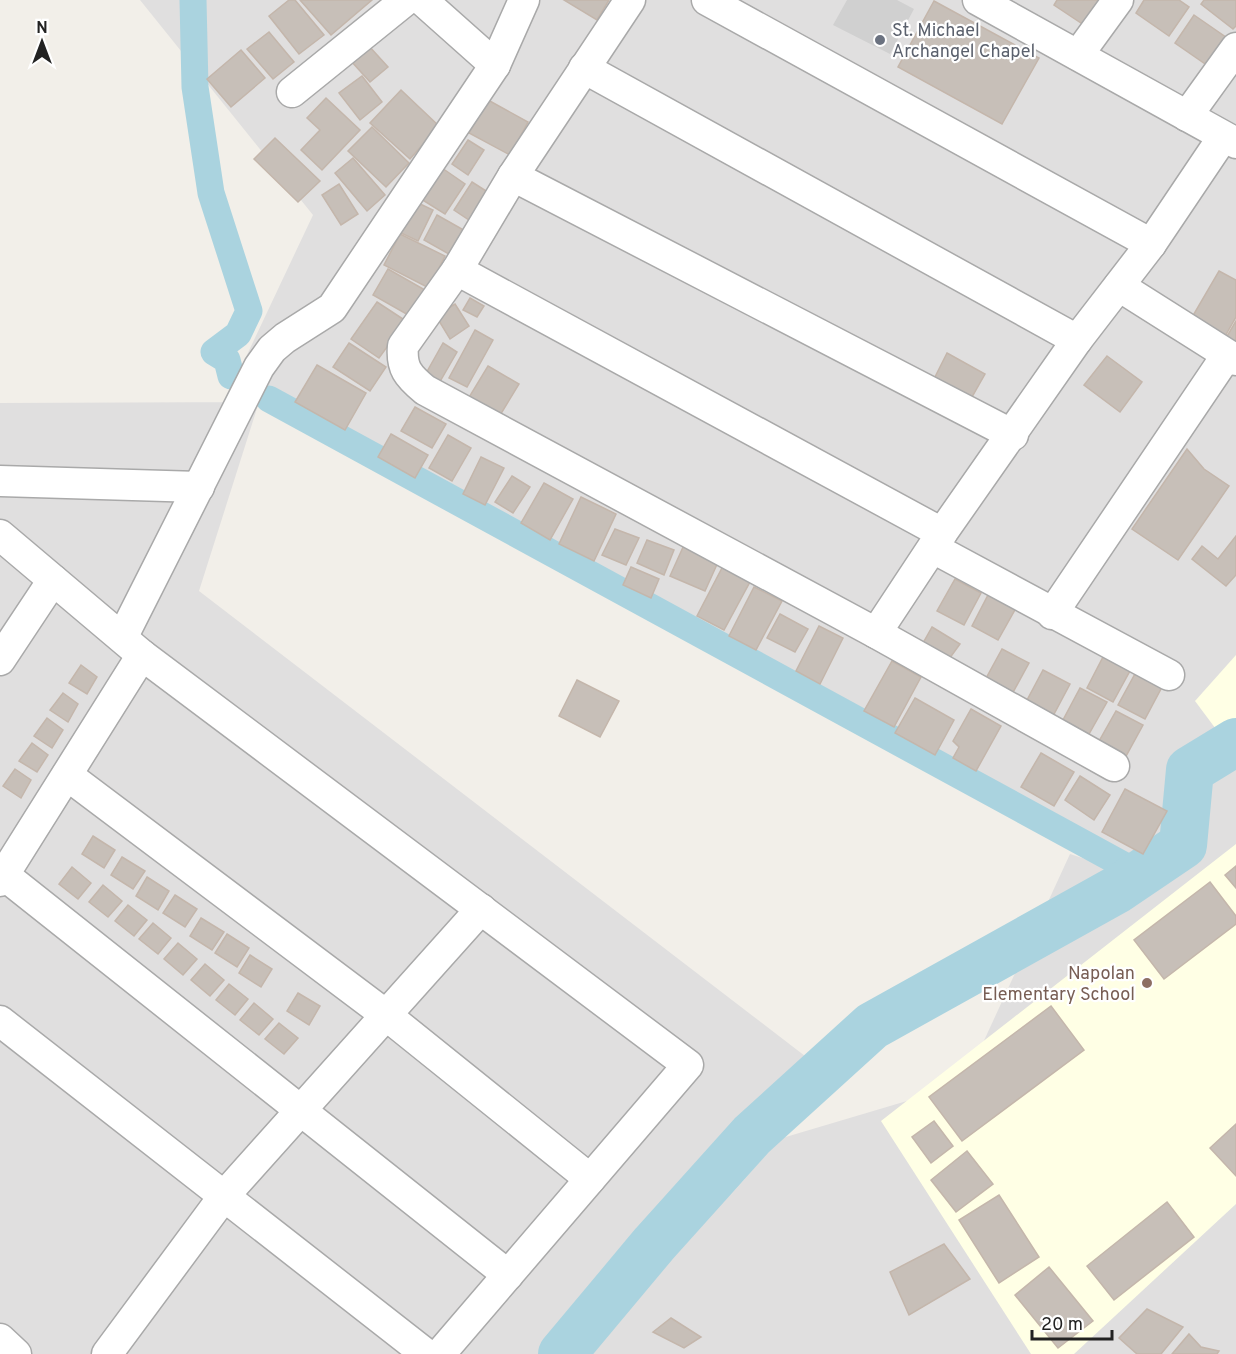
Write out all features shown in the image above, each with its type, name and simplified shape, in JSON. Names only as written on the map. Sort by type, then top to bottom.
[{"type":"street","points":[[292,93],[406,0]]},
{"type":"street","points":[[422,0],[495,65]]},
{"type":"street","points":[[508,1275],[301,1110],[2,878],[67,775],[132,645],[199,487],[235,412],[267,355],[285,338],[333,308],[495,65],[524,0]]},
{"type":"street","points":[[630,0],[513,176],[456,270],[403,346],[402,360],[407,376],[425,390],[876,633],[1114,766]]},
{"type":"street","points":[[707,0],[1151,244]]},
{"type":"street","points":[[876,633],[1077,340],[1229,140],[978,0]]},
{"type":"street","points":[[1078,55],[1118,0]]},
{"type":"street","points":[[1187,116],[1236,48]]},
{"type":"street","points":[[584,68],[1077,340]]},
{"type":"street","points":[[513,176],[1013,435]]},
{"type":"street","points":[[456,270],[937,541],[1052,614],[1169,675]]},
{"type":"street","points":[[1052,614],[1232,357],[1119,286]]},
{"type":"street","points":[[0,481],[199,487]]},
{"type":"street","points":[[0,535],[132,645],[688,1065],[440,1354]]},
{"type":"street","points":[[0,660],[53,580]]},
{"type":"street","points":[[67,775],[386,1015],[590,1179]]},
{"type":"street","points":[[107,1354],[224,1196],[481,909]]},
{"type":"street","points":[[0,1021],[426,1354]]},
{"type":"street","points":[[0,1339],[16,1354]]},
{"type":"shaded area","points":[[140,0],[1236,0],[1236,1354],[0,1354],[0,403],[259,402],[199,591],[831,1076],[730,1196],[779,1139],[964,1084],[1070,854],[1151,880],[236,378],[313,215]]},
{"type":"shaded area","name":"St. Michael Archangel Chapel","points":[[847,0],[897,0],[914,9],[890,54],[833,25]]},
{"type":"shaded area","points":[[1236,655],[1236,756],[1195,701]]},
{"type":"shaded area","name":"Napolan Elementary School","points":[[1236,844],[1236,1204],[1074,1354],[1031,1354],[881,1121]]},
{"type":"building","points":[[289,0],[295,0],[324,35],[299,54],[269,16]]},
{"type":"building","points":[[300,0],[372,0],[331,35]]},
{"type":"building","points":[[564,0],[609,0],[597,20]]},
{"type":"building","points":[[1057,0],[1102,0],[1084,25],[1054,5]]},
{"type":"building","points":[[1144,0],[1179,0],[1189,7],[1169,36],[1136,13]]},
{"type":"building","points":[[1204,0],[1236,0],[1236,26],[1233,29],[1201,4]]},
{"type":"building","points":[[934,1],[1039,58],[1002,124],[898,67]]},
{"type":"building","points":[[1194,15],[1230,40],[1211,68],[1175,43]]},
{"type":"building","points":[[269,32],[294,62],[273,79],[247,49]]},
{"type":"building","points":[[368,45],[388,67],[370,82],[351,61]]},
{"type":"building","points":[[241,50],[265,78],[231,107],[207,79]]},
{"type":"building","points":[[362,76],[382,102],[360,120],[339,93]]},
{"type":"building","points":[[401,90],[439,126],[410,159],[370,123]]},
{"type":"building","points":[[326,98],[360,130],[322,170],[301,150],[320,130],[307,118]]},
{"type":"building","points":[[488,100],[528,122],[510,155],[469,133]]},
{"type":"building","points":[[372,127],[409,163],[386,187],[348,151]]},
{"type":"building","points":[[275,138],[320,181],[298,202],[254,159]]},
{"type":"building","points":[[468,140],[484,150],[468,175],[452,164]]},
{"type":"building","points":[[353,158],[385,195],[367,211],[335,173]]},
{"type":"building","points":[[442,168],[465,184],[445,214],[421,199]]},
{"type":"building","points":[[472,182],[494,196],[475,224],[454,210]]},
{"type":"building","points":[[339,184],[358,214],[341,225],[322,195]]},
{"type":"building","points":[[416,202],[433,210],[418,241],[401,233]]},
{"type":"building","points":[[437,215],[469,233],[456,258],[424,240]]},
{"type":"building","points":[[400,234],[445,256],[429,288],[384,265]]},
{"type":"building","points":[[388,269],[432,294],[417,320],[373,295]]},
{"type":"building","points":[[1219,271],[1236,280],[1236,317],[1224,338],[1191,319]]},
{"type":"building","points":[[470,298],[484,306],[477,317],[463,310]]},
{"type":"building","points":[[377,302],[406,321],[379,358],[351,339]]},
{"type":"building","points":[[455,304],[469,326],[450,339],[436,316]]},
{"type":"building","points":[[1236,321],[1236,351],[1223,343]]},
{"type":"building","points":[[475,330],[493,340],[467,387],[449,378]]},
{"type":"building","points":[[349,343],[386,367],[370,391],[333,367]]},
{"type":"building","points":[[443,343],[457,352],[438,385],[424,377]]},
{"type":"building","points":[[947,353],[985,374],[968,404],[931,385]]},
{"type":"building","points":[[1107,356],[1142,382],[1120,412],[1084,385]]},
{"type":"building","points":[[317,365],[366,393],[345,430],[295,402]]},
{"type":"building","points":[[488,366],[519,384],[499,417],[468,399]]},
{"type":"building","points":[[415,407],[446,424],[432,448],[401,431]]},
{"type":"building","points":[[391,434],[428,455],[415,478],[378,457]]},
{"type":"building","points":[[448,435],[471,448],[452,481],[429,468]]},
{"type":"building","points":[[1187,449],[1204,469],[1229,486],[1178,560],[1132,529]]},
{"type":"building","points":[[481,457],[504,468],[485,505],[463,494]]},
{"type":"building","points":[[512,476],[530,487],[513,513],[495,502]]},
{"type":"building","points":[[544,483],[573,499],[550,540],[521,523]]},
{"type":"building","points":[[581,497],[616,514],[594,561],[559,544]]},
{"type":"building","points":[[615,529],[639,538],[626,565],[602,555]]},
{"type":"building","points":[[1236,536],[1236,575],[1226,586],[1192,559],[1202,546],[1218,559]]},
{"type":"building","points":[[647,540],[674,550],[664,575],[637,563]]},
{"type":"building","points":[[684,545],[719,560],[705,591],[670,576]]},
{"type":"building","points":[[723,566],[751,580],[724,630],[697,616]]},
{"type":"building","points":[[631,567],[659,579],[651,598],[623,585]]},
{"type":"building","points":[[955,579],[981,593],[964,625],[937,611]]},
{"type":"building","points":[[754,587],[782,601],[756,650],[729,636]]},
{"type":"building","points":[[989,593],[1016,608],[998,640],[972,626]]},
{"type":"building","points":[[780,614],[808,629],[795,652],[767,638]]},
{"type":"building","points":[[819,626],[843,638],[820,684],[796,671]]},
{"type":"building","points":[[932,627],[960,644],[944,666],[918,652]]},
{"type":"building","points":[[1002,649],[1029,663],[1011,696],[984,682]]},
{"type":"building","points":[[1104,655],[1131,669],[1113,702],[1087,688]]},
{"type":"building","points":[[892,661],[921,677],[894,727],[864,711]]},
{"type":"building","points":[[81,665],[97,677],[87,694],[69,683]]},
{"type":"building","points":[[1043,670],[1070,684],[1053,716],[1026,702]]},
{"type":"building","points":[[1136,672],[1162,687],[1145,719],[1118,705]]},
{"type":"building","points":[[577,680],[619,701],[600,737],[559,716]]},
{"type":"building","points":[[1080,688],[1107,702],[1089,734],[1063,720]]},
{"type":"building","points":[[63,693],[78,704],[68,722],[50,710]]},
{"type":"building","points":[[915,698],[954,720],[935,755],[895,733]]},
{"type":"building","points":[[971,709],[1001,726],[976,771],[953,758],[959,747],[953,741]]},
{"type":"building","points":[[1116,711],[1143,725],[1125,758],[1098,743]]},
{"type":"building","points":[[47,718],[63,730],[52,748],[34,736]]},
{"type":"building","points":[[32,743],[48,755],[37,772],[19,761]]},
{"type":"building","points":[[1041,753],[1074,772],[1054,806],[1021,787]]},
{"type":"building","points":[[15,769],[31,780],[21,798],[3,786]]},
{"type":"building","points":[[1080,776],[1110,795],[1094,820],[1065,800]]},
{"type":"building","points":[[1125,789],[1167,811],[1143,854],[1102,832]]},
{"type":"building","points":[[93,836],[115,850],[104,868],[82,854]]},
{"type":"building","points":[[122,857],[145,871],[133,889],[111,875]]},
{"type":"building","points":[[1236,866],[1236,888],[1225,875]]},
{"type":"building","points":[[72,867],[91,883],[78,899],[59,884]]},
{"type":"building","points":[[147,877],[169,891],[158,910],[136,896]]},
{"type":"building","points":[[1210,882],[1236,916],[1236,924],[1164,979],[1134,940]]},
{"type":"building","points":[[103,885],[122,901],[108,917],[89,902]]},
{"type":"building","points":[[175,895],[197,909],[185,927],[163,913]]},
{"type":"building","points":[[128,905],[147,920],[134,936],[115,921]]},
{"type":"building","points":[[201,918],[224,932],[212,950],[190,936]]},
{"type":"building","points":[[153,923],[171,938],[158,954],[139,939]]},
{"type":"building","points":[[227,934],[249,948],[237,967],[215,953]]},
{"type":"building","points":[[178,943],[197,959],[183,975],[164,959]]},
{"type":"building","points":[[250,955],[272,969],[261,987],[239,973]]},
{"type":"building","points":[[205,964],[224,980],[210,996],[191,980]]},
{"type":"building","points":[[229,984],[248,999],[235,1015],[216,1000]]},
{"type":"building","points":[[298,993],[320,1006],[309,1025],[287,1011]]},
{"type":"building","points":[[254,1003],[273,1019],[259,1035],[240,1020]]},
{"type":"building","points":[[1051,1006],[1084,1050],[962,1141],[929,1097]]},
{"type":"building","points":[[279,1023],[298,1038],[284,1054],[265,1039]]},
{"type":"building","points":[[934,1121],[953,1146],[931,1163],[912,1137]]},
{"type":"building","points":[[1236,1124],[1236,1176],[1210,1148]]},
{"type":"building","points":[[967,1151],[993,1184],[956,1212],[931,1180]]},
{"type":"building","points":[[999,1195],[1039,1257],[999,1283],[959,1220]]},
{"type":"building","points":[[1167,1202],[1194,1237],[1114,1300],[1087,1266]]},
{"type":"building","points":[[944,1244],[970,1279],[909,1315],[890,1272]]},
{"type":"building","points":[[1049,1267],[1093,1321],[1058,1348],[1015,1295]]},
{"type":"building","points":[[1147,1309],[1183,1327],[1161,1354],[1137,1354],[1119,1338]]},
{"type":"building","points":[[671,1318],[701,1337],[684,1348],[653,1332]]},
{"type":"building","points":[[1189,1334],[1201,1347],[1219,1351],[1217,1354],[1172,1354]]},
{"type":"waterway","points":[[193,0],[195,87],[211,193],[249,311],[238,334],[214,352],[227,360],[231,376]]},
{"type":"waterway","points":[[269,399],[1140,874]]},
{"type":"waterway","points":[[562,1354],[654,1244],[752,1135],[872,1026],[1118,889],[1183,845],[1190,770],[1236,742]]},
{"type":"place","name":"St. Michael Archangel Chapel","points":[[880,40]]},
{"type":"place","name":"Napolan Elementary School","points":[[1147,983]]}]
